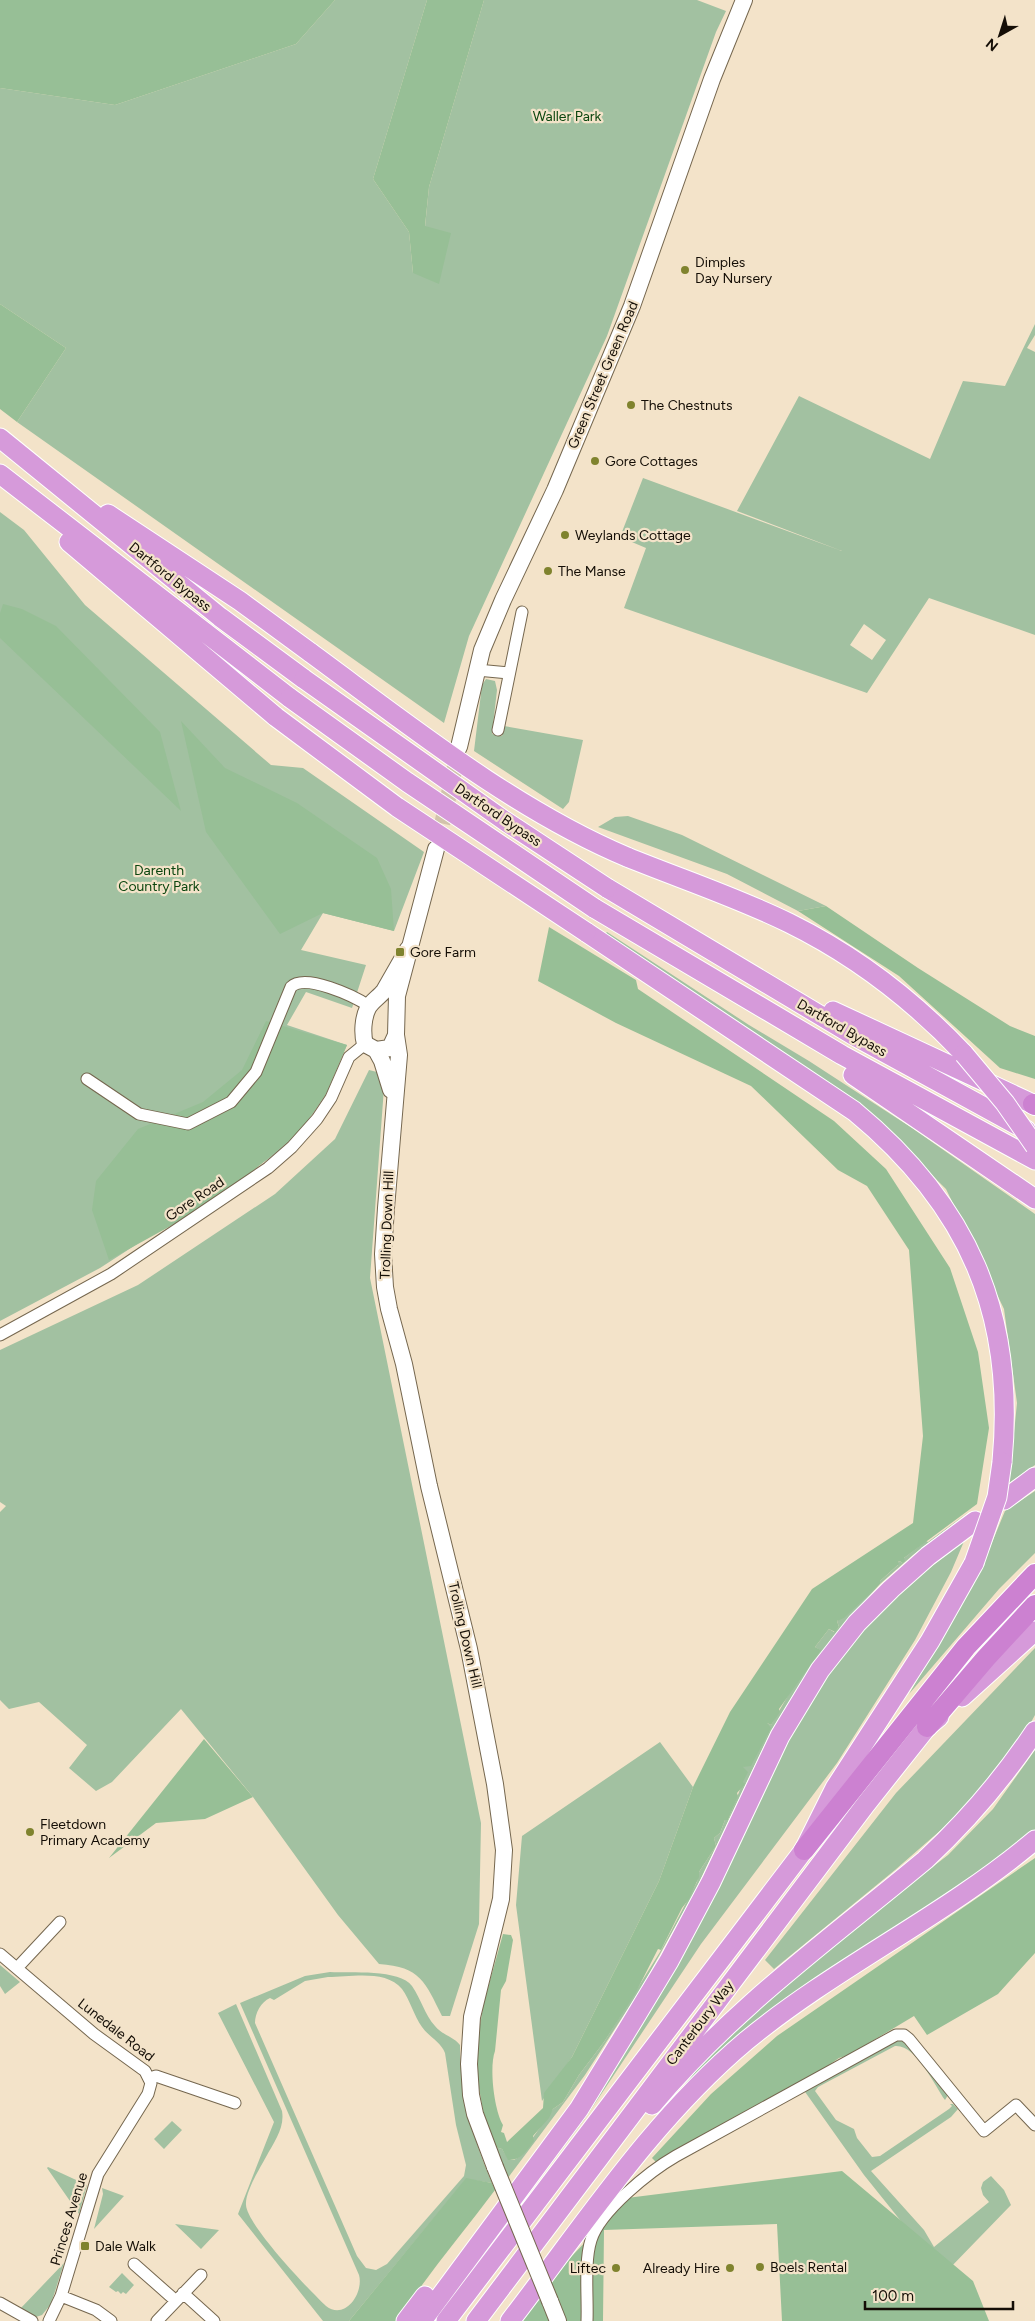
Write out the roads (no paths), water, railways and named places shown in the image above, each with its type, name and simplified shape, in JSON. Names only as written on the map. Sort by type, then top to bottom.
[{"type":"highway","name":"Dartford Bypass","points":[[0,438],[220,617],[304,679],[505,821],[607,888],[719,956],[906,1065],[1035,1134]]},
{"type":"highway","name":"Dartford Bypass","points":[[0,474],[290,698],[431,798],[594,908],[705,975],[918,1098],[1035,1160]]},
{"type":"highway","points":[[60,486],[140,534],[240,601],[424,735],[538,812],[593,842],[753,906],[823,941],[892,988],[964,1054],[1005,1103],[1035,1146]]},
{"type":"highway","name":"Canterbury Way","points":[[0,487],[86,557],[276,718],[404,812],[854,1111],[892,1144],[925,1179],[947,1211],[967,1245],[982,1281],[998,1333],[1006,1401],[1002,1462],[997,1497],[974,1564],[930,1641],[835,1788],[804,1850],[446,2321]]},
{"type":"highway","points":[[719,956],[968,1076],[1034,1105]]},
{"type":"highway","points":[[705,975],[812,1050],[862,1080],[988,1169],[1035,1199]]},
{"type":"highway","points":[[1004,1500],[1035,1477]]},
{"type":"highway","points":[[422,2321],[579,2109],[686,1929],[711,1882],[780,1736],[820,1670],[857,1623],[891,1589],[928,1556],[975,1521]]},
{"type":"highway","points":[[804,1850],[966,1648],[1035,1574]]},
{"type":"highway","points":[[927,1728],[986,1658],[1035,1605]]},
{"type":"highway","name":"Canterbury Way","points":[[476,2321],[608,2147],[645,2095],[927,1728],[1035,1631]]},
{"type":"highway","points":[[608,2147],[645,2113],[691,2062],[760,1994],[825,1939],[913,1871],[947,1840],[986,1798],[1035,1730]]},
{"type":"highway","points":[[510,2321],[664,2122],[724,2060],[786,2010],[984,1879],[1035,1840]]},
{"type":"highway","points":[[406,2321],[513,2178],[612,2054]]},
{"type":"main road","name":"Green Street Green Road","points":[[460,747],[477,670],[492,626],[555,490],[632,306],[712,79],[744,0]]},
{"type":"main road","points":[[396,1035],[390,1048],[371,1047],[364,1029],[373,1003],[408,949],[436,849]]},
{"type":"main road","name":"Trolling Down Hill","points":[[408,949],[406,966],[395,1006],[399,1054],[393,1101],[383,1254],[385,1287],[404,1364],[429,1486],[469,1648],[502,1835],[504,1869],[501,1899],[472,2017],[469,2064],[471,2095],[475,2114],[495,2167],[558,2321]]},
{"type":"main road","points":[[373,1003],[383,1000],[395,1006]]},
{"type":"main road","name":"Trolling Down Hill","points":[[371,1047],[388,1076],[393,1101]]},
{"type":"street","points":[[498,730],[522,612]]},
{"type":"street","points":[[477,670],[509,673]]},
{"type":"street","points":[[87,1078],[139,1114],[188,1124],[231,1102],[256,1072],[291,987],[294,984],[305,982],[373,1003]]},
{"type":"street","name":"Gore Road","points":[[0,1335],[111,1274],[268,1168],[292,1147],[317,1119],[331,1098],[349,1057],[371,1047]]},
{"type":"street","points":[[17,1968],[60,1922]]},
{"type":"street","name":"Lunedale Road","points":[[0,1954],[94,2034],[145,2071],[150,2078],[156,2076],[235,2103]]},
{"type":"street","points":[[587,2321],[592,2238],[600,2222],[644,2178],[676,2156],[896,2035],[905,2035],[910,2039],[984,2131],[1016,2105],[1035,2125]]},
{"type":"street","name":"Princes Avenue","points":[[49,2321],[61,2296],[98,2174],[148,2094],[150,2078]]},
{"type":"street","points":[[134,2264],[214,2321]]},
{"type":"street","points":[[158,2321],[201,2275]]},
{"type":"street","points":[[61,2296],[96,2310],[111,2321]]},
{"type":"street","points":[[0,2303],[32,2321]]},
{"type":"tunnel","points":[[437,847],[459,749]]},
{"type":"place","name":"Dimples Day Nursery","points":[[685,270]]},
{"type":"place","name":"The Chestnuts","points":[[631,405]]},
{"type":"place","name":"Gore Cottages","points":[[595,461]]},
{"type":"place","name":"Weylands Cottage","points":[[565,535]]},
{"type":"place","name":"The Manse","points":[[548,571]]},
{"type":"place","name":"Gore Farm","points":[[400,952]]},
{"type":"place","name":"Fleetdown Primary Academy","points":[[30,1832]]},
{"type":"place","name":"Dale Walk","points":[[85,2246]]},
{"type":"place","name":"Boels Rental","points":[[760,2267]]},
{"type":"place","name":"Liftec","points":[[616,2268]]},
{"type":"place","name":"Already Hire","points":[[730,2268]]},
{"type":"park label","name":"Waller Park","points":[[567,116]]},
{"type":"park label","name":"Darenth Country Park","points":[[159,878]]}]
